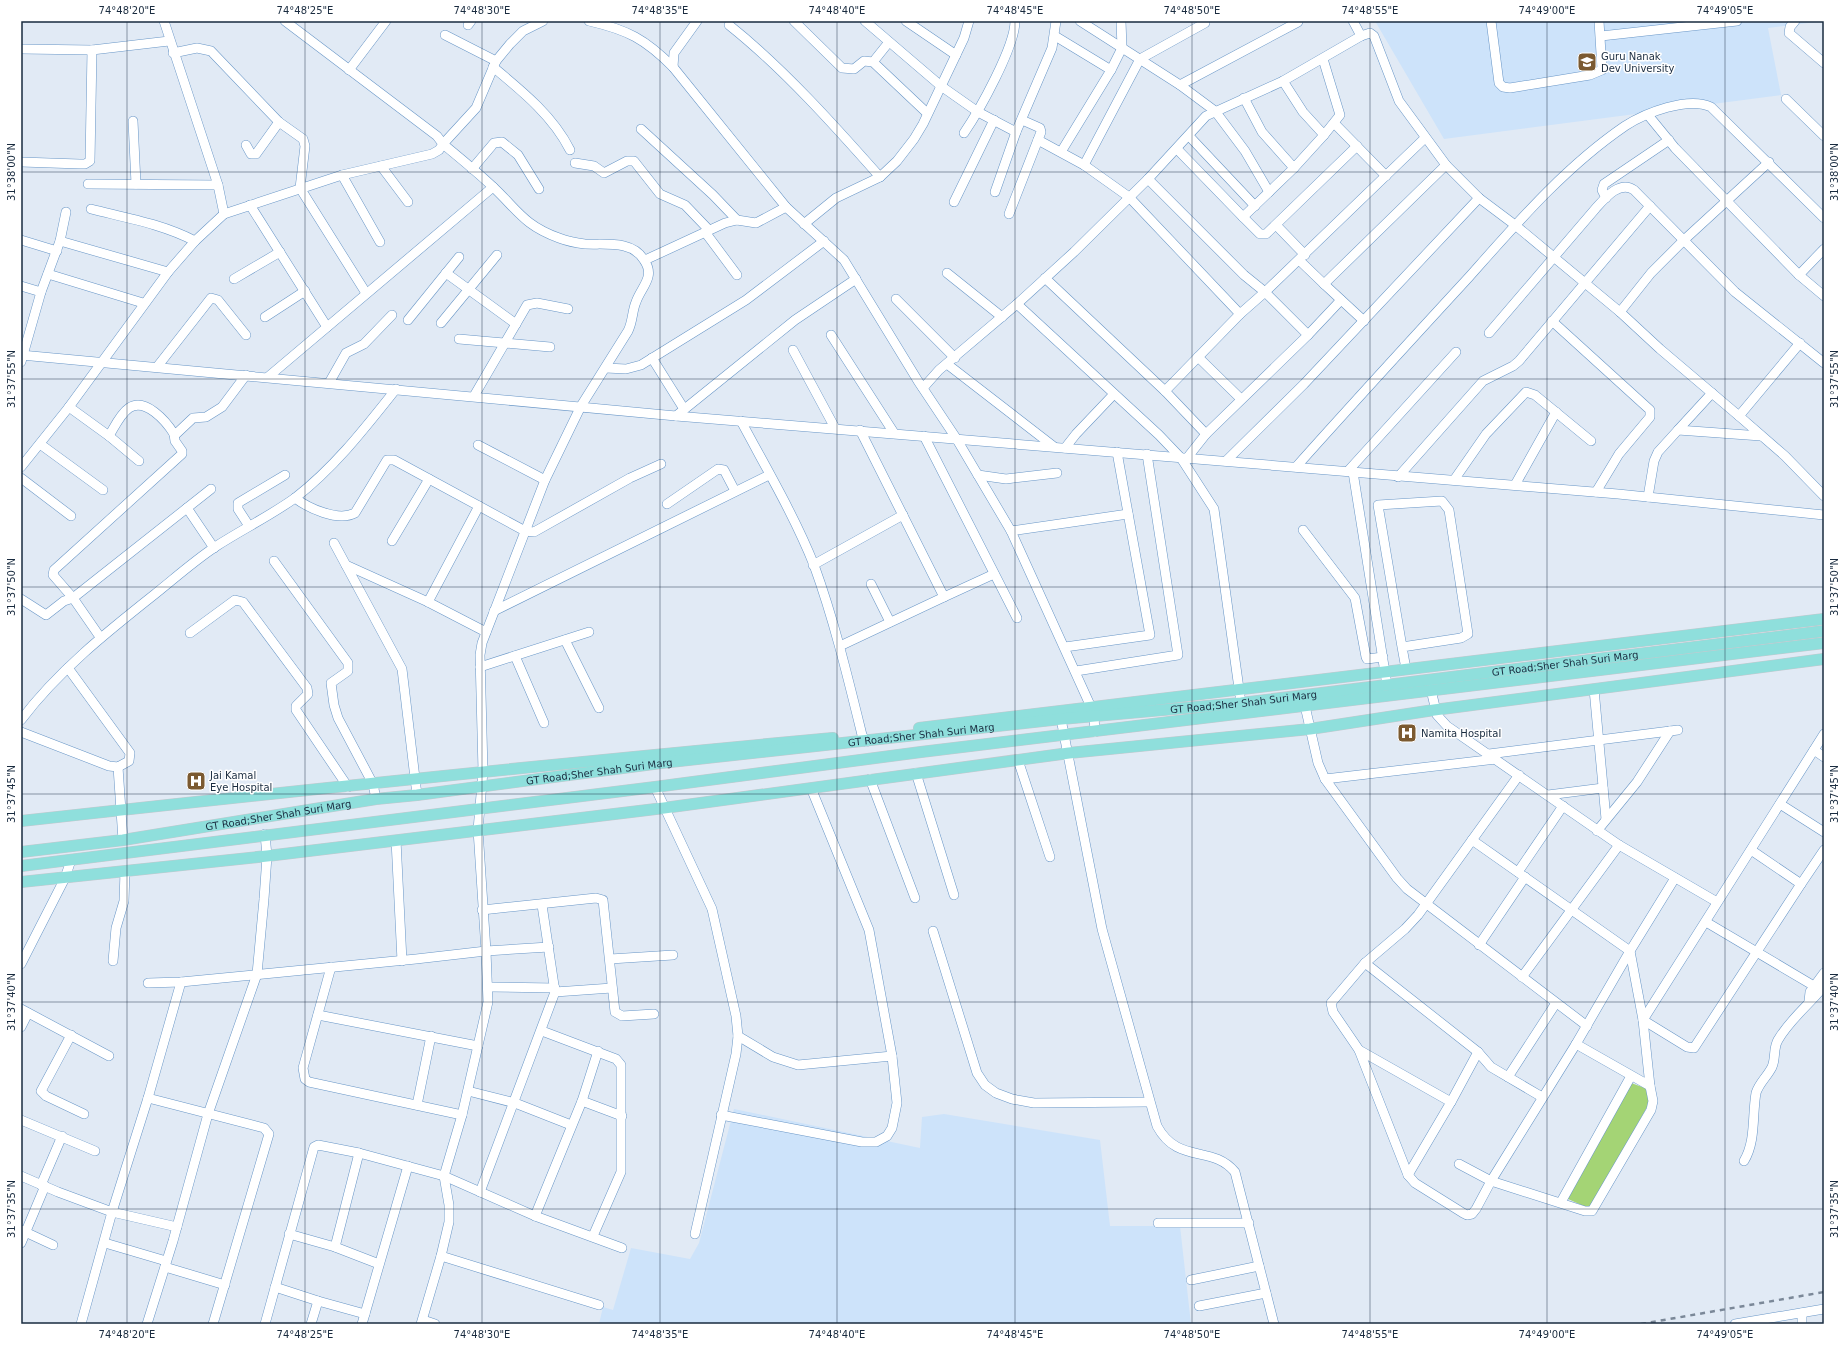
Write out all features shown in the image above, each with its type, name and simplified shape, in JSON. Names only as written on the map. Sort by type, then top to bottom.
[{"type":"main road","points":[[21,821],[348,787],[483,771],[864,738],[1093,712],[1406,669],[1824,619]]},
{"type":"main road","name":"GT Road;Sher Shah Suri Marg","points":[[21,852],[123,840],[376,799],[660,763],[864,738],[1061,719],[1093,712],[1241,703],[1824,631]]},
{"type":"main road","name":"GT Road;Sher Shah Suri Marg","points":[[21,866],[1065,734],[1094,732],[1824,643]]},
{"type":"main road","points":[[21,882],[267,856],[664,808],[1069,753],[1310,729],[1434,710],[1824,659]]},
{"type":"street","points":[[164,21],[173,53],[218,185],[224,214]]},
{"type":"street","points":[[285,21],[437,136],[444,144],[493,187],[523,219],[546,233],[572,242],[629,248],[645,260],[648,266],[647,282],[636,300],[633,318],[628,331],[581,406],[545,480],[486,632],[480,655],[483,771],[478,830],[488,1002],[462,1115],[444,1176],[449,1214],[441,1256],[422,1322],[436,1324]]},
{"type":"street","points":[[349,70],[386,21]]},
{"type":"street","points":[[21,467],[68,407],[143,303],[195,241],[224,214],[342,175],[432,154],[439,150],[476,108],[495,64],[510,44],[523,31],[543,21]]},
{"type":"street","points":[[589,21],[625,32],[643,40],[654,48],[673,67],[786,206],[844,260],[923,388],[956,438],[1011,531],[1076,671],[1093,712],[1094,732]]},
{"type":"street","points":[[673,67],[674,53],[697,21]]},
{"type":"street","points":[[794,21],[842,68],[854,69],[864,61],[873,62],[927,114]]},
{"type":"street","points":[[865,21],[942,86],[978,112],[1016,132]]},
{"type":"street","points":[[906,21],[956,55]]},
{"type":"street","points":[[804,224],[836,198],[880,177],[906,150],[942,86],[969,21]]},
{"type":"street","points":[[964,133],[978,112],[1011,42],[1015,21]]},
{"type":"street","points":[[995,192],[1016,132],[1055,36],[1056,21]]},
{"type":"street","points":[[1080,21],[1180,85],[1215,111],[1245,151],[1269,192]]},
{"type":"street","points":[[1097,21],[1097,32]]},
{"type":"street","points":[[1061,152],[1111,70],[1122,48],[1121,21]]},
{"type":"street","points":[[1353,21],[1360,36]]},
{"type":"street","points":[[1491,21],[1499,82],[1503,87],[1510,88],[1597,73],[1602,70],[1599,21]]},
{"type":"street","points":[[1601,36],[1737,21]]},
{"type":"street","points":[[1795,21],[1790,27],[1789,33],[1824,64]]},
{"type":"street","points":[[728,22],[788,80],[880,177]]},
{"type":"street","points":[[1180,85],[1298,22]]},
{"type":"street","points":[[1084,165],[1140,59],[1205,23]]},
{"type":"street","points":[[923,388],[939,370],[955,358],[1045,278],[1148,179],[1189,136],[1200,122],[1215,111],[1283,81],[1360,36],[1370,33],[1374,36],[1399,101],[1446,165],[1479,198],[1515,225],[1620,312],[1660,349],[1712,392],[1760,436],[1785,456],[1824,496]]},
{"type":"street","points":[[445,35],[495,64],[536,103],[561,133],[570,150]]},
{"type":"street","points":[[1055,36],[1111,70]]},
{"type":"street","points":[[21,49],[92,50],[169,40]]},
{"type":"street","points":[[873,62],[889,42]]},
{"type":"street","points":[[173,53],[197,48],[211,51],[279,122],[302,137],[304,143],[300,188],[366,293]]},
{"type":"street","points":[[21,162],[85,164],[90,161],[92,50]]},
{"type":"street","points":[[1242,217],[1294,168],[1335,124],[1340,115],[1340,110],[1323,59]]},
{"type":"street","points":[[1283,81],[1302,112],[1324,135]]},
{"type":"street","points":[[1244,98],[1262,132],[1294,168]]},
{"type":"street","points":[[1786,99],[1824,136]]},
{"type":"street","points":[[1296,467],[1515,225],[1579,161],[1626,126],[1648,115],[1679,105],[1691,103],[1704,104],[1714,110],[1769,162],[1824,218]]},
{"type":"street","points":[[1648,115],[1669,140],[1799,275],[1824,296]]},
{"type":"street","points":[[954,202],[994,120]]},
{"type":"street","points":[[1009,214],[1041,129],[1022,120]]},
{"type":"street","points":[[133,121],[136,184]]},
{"type":"street","points":[[246,145],[251,154],[256,154],[279,122]]},
{"type":"street","points":[[1335,124],[1386,176]]},
{"type":"street","points":[[641,129],[713,195],[737,220]]},
{"type":"street","points":[[1189,136],[1255,206]]},
{"type":"street","points":[[1165,391],[1240,314],[1302,258],[1425,138]]},
{"type":"street","points":[[1038,140],[1084,165],[1129,197],[1240,314]]},
{"type":"street","points":[[1606,198],[1602,190],[1604,184],[1669,140]]},
{"type":"street","points":[[472,169],[494,143],[502,142],[518,155],[539,189]]},
{"type":"street","points":[[1177,149],[1242,217],[1260,234],[1266,234],[1357,146]]},
{"type":"street","points":[[575,163],[594,166],[604,173],[627,161],[634,161],[660,194],[685,205],[707,231],[737,275]]},
{"type":"street","points":[[1620,312],[1651,273],[1684,240],[1769,162]]},
{"type":"street","points":[[1324,284],[1446,165]]},
{"type":"street","points":[[381,166],[408,202]]},
{"type":"street","points":[[342,175],[380,242]]},
{"type":"street","points":[[1148,179],[1244,275],[1265,292],[1308,335]]},
{"type":"street","points":[[88,184],[218,185]]},
{"type":"street","points":[[1489,333],[1606,198],[1622,186],[1627,186],[1634,190],[1735,292],[1824,363]]},
{"type":"street","points":[[268,378],[366,293],[493,187]]},
{"type":"street","points":[[1226,461],[1364,321],[1479,198]]},
{"type":"street","points":[[250,205],[327,327]]},
{"type":"street","points":[[645,260],[725,223],[737,220],[756,223],[786,206]]},
{"type":"street","points":[[1398,477],[1483,381],[1513,366],[1650,206]]},
{"type":"street","points":[[91,209],[176,232],[195,241]]},
{"type":"street","points":[[66,212],[57,251],[41,292],[22,357],[102,361],[676,416],[1350,471],[1398,477],[1515,485],[1824,515]]},
{"type":"street","points":[[1276,225],[1324,284],[1364,321]]},
{"type":"street","points":[[21,240],[57,251]]},
{"type":"street","points":[[60,241],[168,272]]},
{"type":"street","points":[[606,368],[626,369],[641,365],[746,300],[824,242]]},
{"type":"street","points":[[1799,275],[1824,249]]},
{"type":"street","points":[[234,279],[280,252]]},
{"type":"street","points":[[441,323],[497,255]]},
{"type":"street","points":[[408,320],[459,257]]},
{"type":"street","points":[[947,273],[1002,317]]},
{"type":"street","points":[[48,274],[143,303]]},
{"type":"street","points":[[446,274],[516,324]]},
{"type":"street","points":[[1045,278],[1165,391],[1206,434]]},
{"type":"street","points":[[676,416],[795,320],[856,279]]},
{"type":"street","points":[[21,286],[41,292]]},
{"type":"street","points":[[265,317],[305,291]]},
{"type":"street","points":[[157,367],[211,298],[218,300],[246,335]]},
{"type":"street","points":[[896,299],[955,358]]},
{"type":"street","points":[[1184,458],[1206,434],[1308,335],[1341,300]]},
{"type":"street","points":[[474,396],[516,324],[530,304],[537,303],[568,309]]},
{"type":"street","points":[[1017,304],[1184,458],[1214,509],[1241,703]]},
{"type":"street","points":[[329,383],[346,353],[364,344],[392,315]]},
{"type":"street","points":[[1552,321],[1650,410],[1650,417],[1618,454],[1596,492]]},
{"type":"street","points":[[831,335],[894,433]]},
{"type":"street","points":[[459,339],[550,347]]},
{"type":"street","points":[[1739,416],[1800,343]]},
{"type":"street","points":[[793,350],[835,428]]},
{"type":"street","points":[[1350,471],[1456,352]]},
{"type":"street","points":[[1198,357],[1241,399]]},
{"type":"street","points":[[652,358],[684,409]]},
{"type":"street","points":[[947,364],[1053,447]]},
{"type":"street","points":[[174,434],[179,432],[193,418],[206,417],[222,408],[246,375]]},
{"type":"street","points":[[21,720],[33,704],[100,637],[214,548],[294,498],[333,465],[396,389]]},
{"type":"street","points":[[1454,480],[1486,434],[1522,394],[1530,392],[1591,441]]},
{"type":"street","points":[[1648,497],[1654,461],[1658,452],[1712,392]]},
{"type":"street","points":[[1066,448],[1076,434],[1114,394]]},
{"type":"street","points":[[100,637],[73,598],[53,575],[54,570],[182,454],[182,451],[175,441],[174,434],[153,411],[138,406],[132,406],[125,412],[108,436]]},
{"type":"street","points":[[68,407],[139,461]]},
{"type":"street","points":[[1515,485],[1556,412]]},
{"type":"street","points":[[741,421],[813,565],[840,646],[864,738]]},
{"type":"street","points":[[860,430],[944,597]]},
{"type":"street","points":[[1678,430],[1760,436]]},
{"type":"street","points":[[924,436],[1017,618]]},
{"type":"street","points":[[40,444],[103,490]]},
{"type":"street","points":[[478,444],[545,480]]},
{"type":"street","points":[[1065,647],[1150,635],[1117,452]]},
{"type":"street","points":[[1076,671],[1178,655],[1147,454]]},
{"type":"street","points":[[294,498],[304,505],[319,511],[336,515],[352,515],[355,513],[387,460],[394,460],[525,531],[534,532],[630,478],[661,464]]},
{"type":"street","points":[[667,504],[718,469],[724,470],[735,491]]},
{"type":"street","points":[[1350,471],[1375,607],[1387,685]]},
{"type":"street","points":[[978,476],[1006,479],[1057,473]]},
{"type":"street","points":[[249,526],[238,509],[238,503],[285,475]]},
{"type":"street","points":[[494,611],[769,475]]},
{"type":"street","points":[[21,478],[71,516]]},
{"type":"street","points":[[392,541],[429,479]]},
{"type":"street","points":[[21,599],[46,615],[64,601],[73,598],[211,489]]},
{"type":"street","points":[[1402,647],[1461,638],[1468,634],[1449,510],[1442,501],[1378,505],[1402,647],[1406,669]]},
{"type":"street","points":[[428,602],[479,506]]},
{"type":"street","points":[[187,508],[214,548]]},
{"type":"street","points":[[1011,531],[1128,514]]},
{"type":"street","points":[[813,565],[903,515]]},
{"type":"street","points":[[1303,530],[1355,598],[1367,659],[1383,657]]},
{"type":"street","points":[[334,543],[402,669],[417,795]]},
{"type":"street","points":[[274,561],[348,663],[348,671],[331,683],[334,705],[338,718],[373,784],[376,799]]},
{"type":"street","points":[[346,565],[428,602],[486,632]]},
{"type":"street","points":[[840,646],[994,574]]},
{"type":"street","points":[[871,584],[890,622]]},
{"type":"street","points":[[190,633],[236,600],[243,602],[307,688],[308,694],[296,706],[296,710],[348,787]]},
{"type":"street","points":[[1358,609],[1375,607]]},
{"type":"street","points":[[480,667],[589,632]]},
{"type":"street","points":[[565,640],[599,708]]},
{"type":"street","points":[[515,656],[544,723]]},
{"type":"street","points":[[21,732],[109,766],[118,767],[129,761],[130,753],[68,668]]},
{"type":"street","points":[[1594,689],[1606,819]]},
{"type":"street","points":[[1431,690],[1434,710],[1440,720],[1597,831],[1717,902]]},
{"type":"street","points":[[1305,706],[1318,763],[1325,779],[1397,878],[1426,905],[1587,1026]]},
{"type":"street","points":[[1061,719],[1069,753],[1102,929],[1156,1126],[1168,1143],[1178,1148],[1225,1162],[1235,1172],[1274,1324]]},
{"type":"street","points":[[1325,779],[1493,757],[1599,740],[1674,731],[1597,831]]},
{"type":"street","points":[[1643,1020],[1824,734]]},
{"type":"street","points":[[1814,750],[1824,757]]},
{"type":"street","points":[[1018,760],[1050,857]]},
{"type":"street","points":[[118,767],[123,840]]},
{"type":"street","points":[[916,773],[954,895]]},
{"type":"street","points":[[1518,775],[1426,905],[1405,929],[1365,963],[1333,1000],[1331,1007],[1359,1050],[1408,1175],[1415,1183],[1467,1215],[1476,1210],[1491,1181],[1587,1026],[1630,951],[1675,878]]},
{"type":"street","points":[[870,779],[914,898]]},
{"type":"street","points":[[655,787],[712,909],[736,1016],[738,1036],[736,1054],[695,1234]]},
{"type":"street","points":[[721,1115],[862,1142],[876,1142],[887,1136],[895,1118],[897,1103],[892,1056],[869,930],[811,788]]},
{"type":"street","points":[[1548,795],[1603,788]]},
{"type":"street","points":[[1780,804],[1824,832]]},
{"type":"street","points":[[1479,945],[1563,806]]},
{"type":"street","points":[[147,1324],[177,1226],[208,1114],[257,974],[262,931],[267,856],[265,834]]},
{"type":"street","points":[[396,840],[402,961]]},
{"type":"street","points":[[1459,1164],[1491,1181],[1589,1212],[1595,1207],[1651,1110],[1653,1101],[1643,1020],[1630,951],[1472,840]]},
{"type":"street","points":[[1522,977],[1619,845]]},
{"type":"street","points":[[1751,850],[1801,884]]},
{"type":"street","points":[[1643,1020],[1687,1047],[1694,1048],[1824,850]]},
{"type":"street","points":[[21,964],[65,878],[72,860]]},
{"type":"street","points":[[113,961],[116,928],[124,901],[125,871]]},
{"type":"street","points":[[482,910],[542,905],[596,898],[603,900],[614,1008],[617,1015],[654,1014]]},
{"type":"street","points":[[480,1192],[542,1031],[555,990],[542,905]]},
{"type":"street","points":[[1706,922],[1819,986]]},
{"type":"street","points":[[933,931],[976,1073],[985,1085],[996,1093],[1012,1099],[1034,1103],[1150,1102]]},
{"type":"street","points":[[148,983],[181,982],[549,946]]},
{"type":"street","points":[[610,959],[673,955]]},
{"type":"street","points":[[1365,963],[1478,1052],[1491,1066],[1542,1097]]},
{"type":"street","points":[[332,967],[303,1068],[305,1079],[309,1082],[462,1115]]},
{"type":"street","points":[[1744,1161],[1749,1154],[1752,1141],[1754,1101],[1758,1087],[1772,1066],[1776,1044],[1779,1038],[1809,1001],[1810,992],[1819,986],[1824,973]]},
{"type":"street","points":[[81,1324],[105,1243],[112,1212],[148,1098],[181,982]]},
{"type":"street","points":[[488,988],[555,990],[612,988]]},
{"type":"street","points":[[1508,1076],[1556,1003]]},
{"type":"street","points":[[21,1027],[25,1011],[71,1034],[108,1056]]},
{"type":"street","points":[[318,1015],[478,1046]]},
{"type":"street","points":[[542,1031],[598,1051],[616,1059],[621,1065],[621,1172],[593,1236]]},
{"type":"street","points":[[71,1034],[41,1091],[46,1096],[84,1114]]},
{"type":"street","points":[[417,1105],[431,1036]]},
{"type":"street","points":[[738,1036],[773,1057],[798,1065],[892,1056]]},
{"type":"street","points":[[1576,1044],[1650,1086]]},
{"type":"street","points":[[1359,1050],[1451,1102]]},
{"type":"street","points":[[535,1216],[582,1101],[598,1051]]},
{"type":"street","points":[[1408,1175],[1451,1102],[1478,1052]]},
{"type":"street","points":[[1561,1202],[1630,1076]]},
{"type":"street","points":[[468,1091],[515,1103],[571,1125]]},
{"type":"street","points":[[148,1098],[264,1128],[269,1134],[213,1324]]},
{"type":"street","points":[[582,1101],[622,1116]]},
{"type":"street","points":[[21,1120],[96,1151]]},
{"type":"street","points":[[21,1244],[24,1231],[62,1136]]},
{"type":"street","points":[[265,1324],[289,1234],[316,1145],[321,1144],[360,1153],[444,1176],[535,1216],[593,1236],[622,1248]]},
{"type":"street","points":[[335,1247],[360,1153]]},
{"type":"street","points":[[362,1324],[408,1166]]},
{"type":"street","points":[[21,1176],[43,1186],[112,1212],[177,1226]]},
{"type":"street","points":[[1158,1223],[1249,1223]]},
{"type":"street","points":[[24,1231],[53,1245]]},
{"type":"street","points":[[289,1234],[335,1247],[379,1264]]},
{"type":"street","points":[[105,1243],[225,1285]]},
{"type":"street","points":[[441,1256],[599,1305]]},
{"type":"street","points":[[1191,1280],[1258,1266]]},
{"type":"street","points":[[275,1287],[366,1314]]},
{"type":"street","points":[[1200,1306],[1266,1293]]},
{"type":"street","points":[[311,1324],[318,1301]]},
{"type":"street","points":[[1734,1324],[1824,1309]]},
{"type":"street","points":[[1802,1313],[1802,1324]]},
{"type":"shaded area","name":"Guru Nanak Dev University","points":[[1375,21],[1824,21],[1768,28],[1781,95],[1444,139]]},
{"type":"shaded area","points":[[734,1109],[920,1148],[922,1117],[944,1114],[1100,1140],[1110,1226],[1180,1226],[1191,1324],[599,1324],[603,1307],[613,1310],[631,1248],[690,1259],[699,1243]]},
{"type":"green space","points":[[1631,1083],[1645,1088],[1651,1100],[1590,1209],[1566,1198]]},
{"type":"railway","points":[[1641,1324],[1824,1292]]},
{"type":"place","name":"Guru Nanak Dev University","points":[[1587,62]]},
{"type":"place","name":"Namita Hospital","points":[[1407,733]]},
{"type":"place","name":"Jai Kamal Eye Hospital","points":[[196,781]]}]
